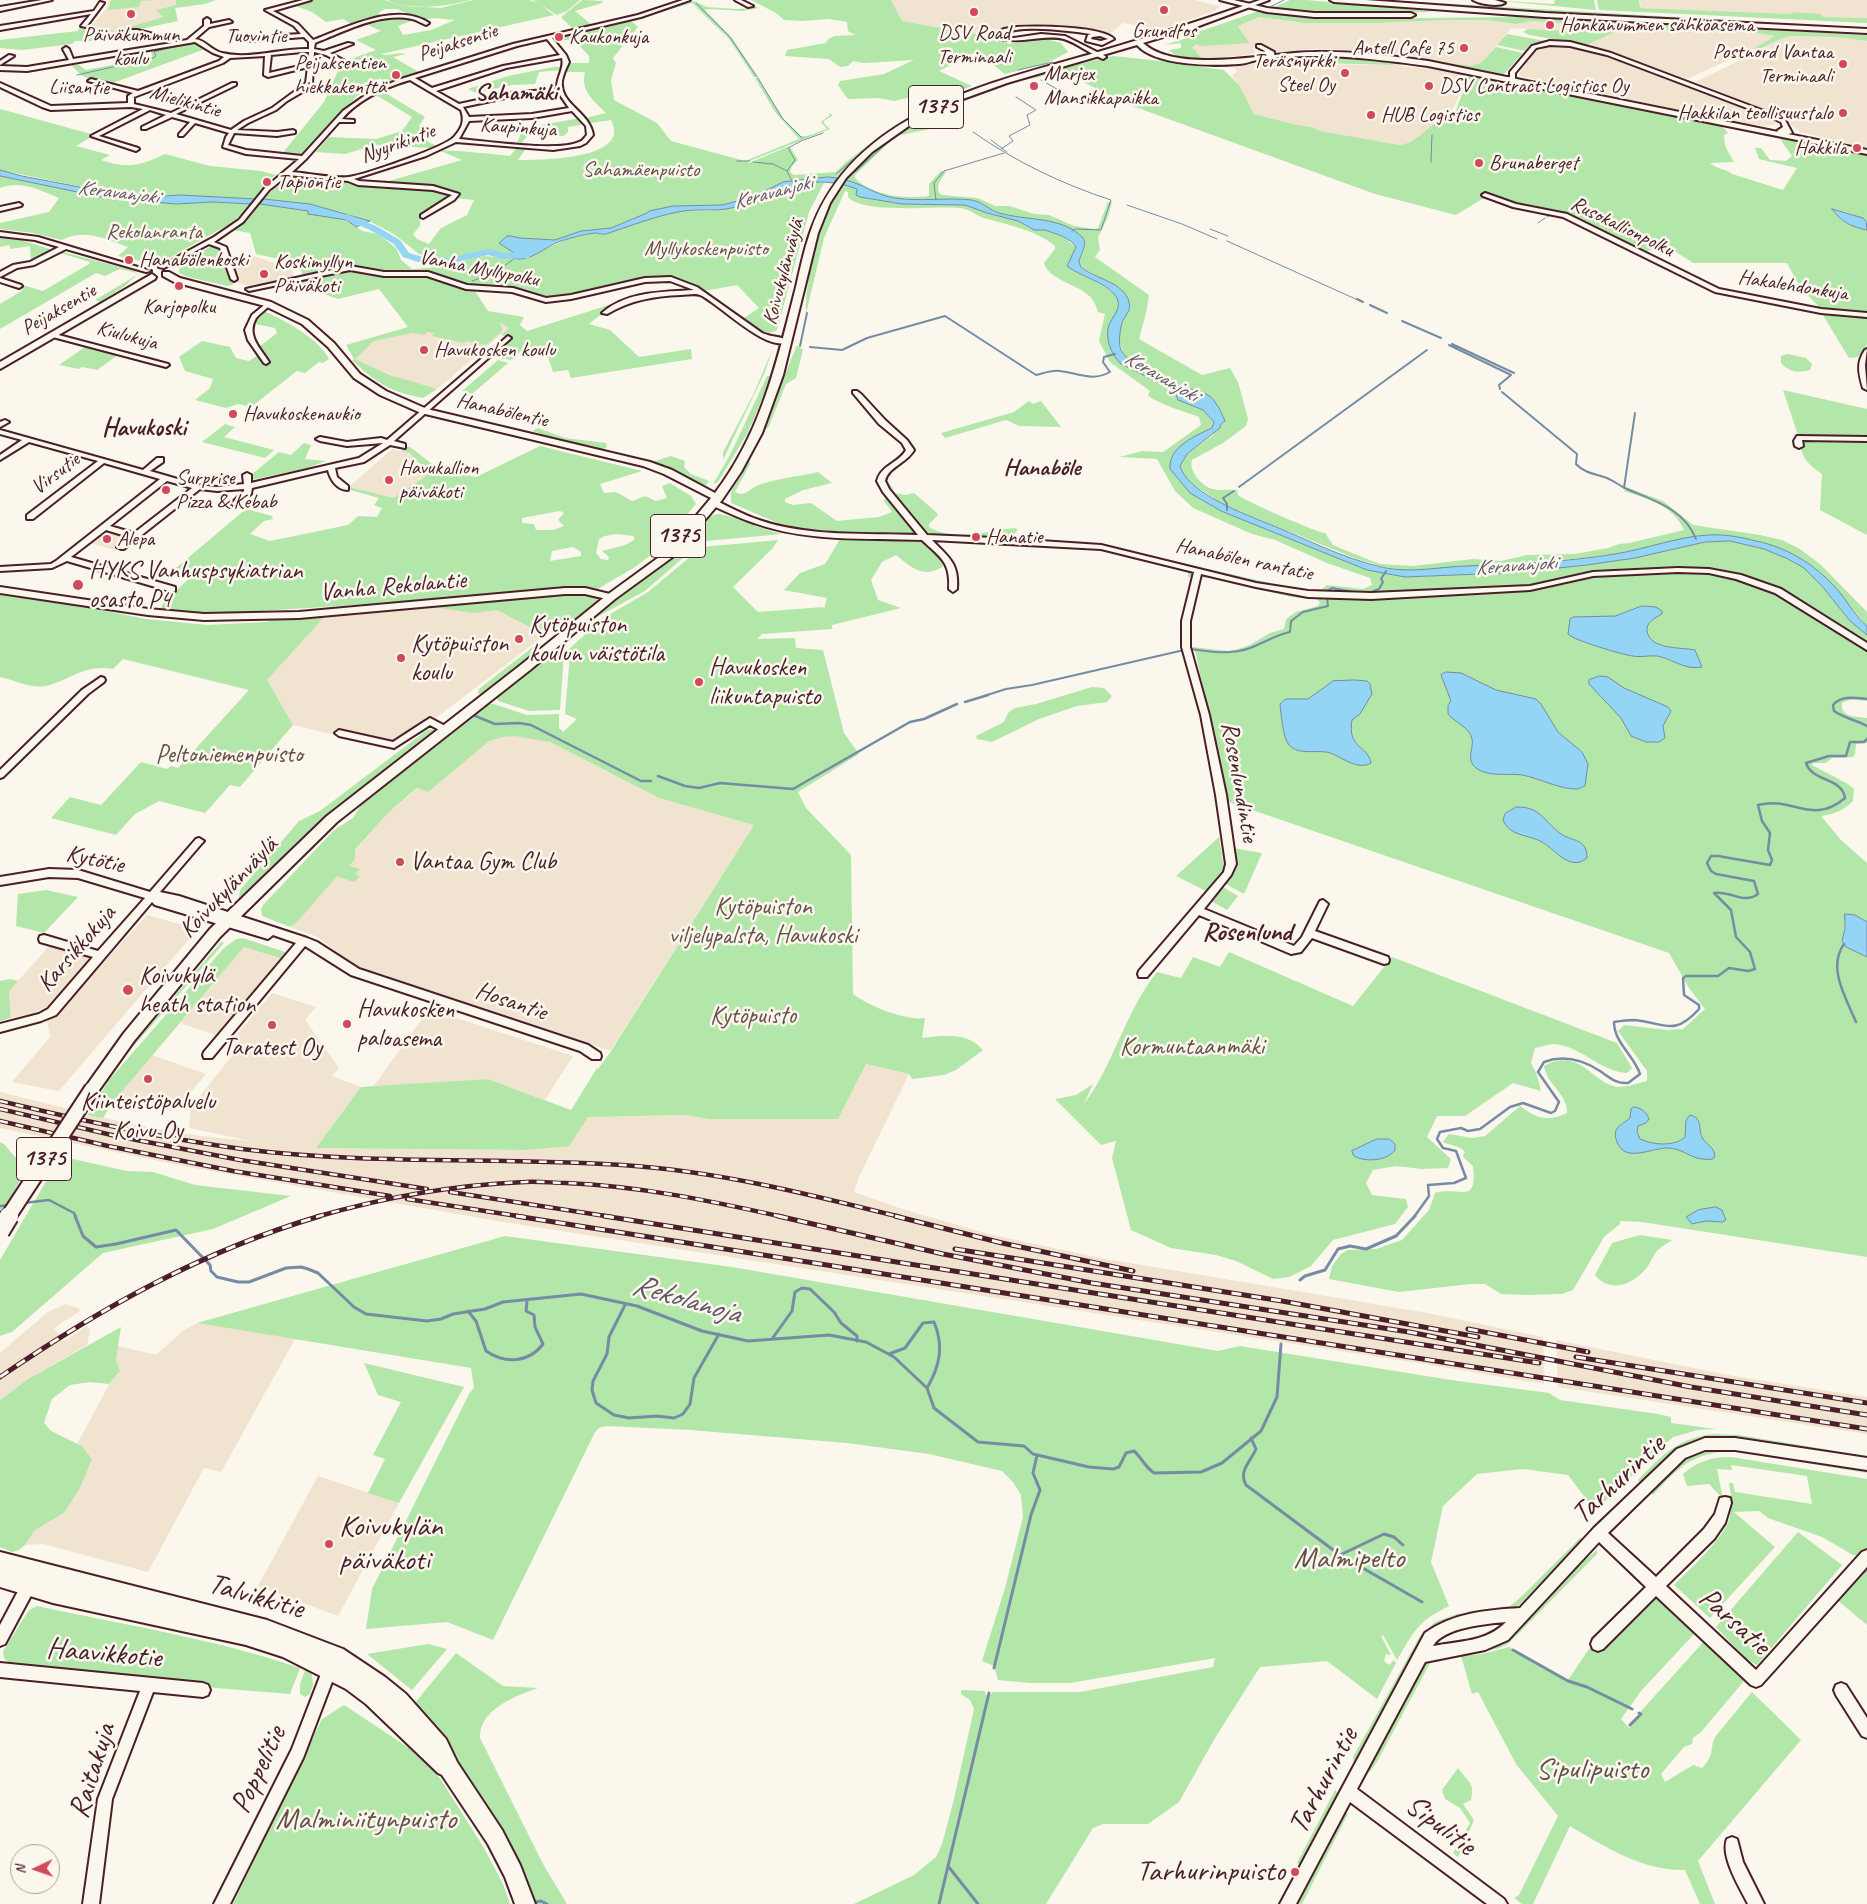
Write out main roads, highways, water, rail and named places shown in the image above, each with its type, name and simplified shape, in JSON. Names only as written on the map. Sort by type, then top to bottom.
[{"type":"highway","points":[[1224,0],[1302,14],[1339,16],[1545,15]]},
{"type":"highway","points":[[1334,0],[1545,15],[1867,31]]},
{"type":"highway","points":[[1401,0],[1612,13],[1867,25]]},
{"type":"highway","points":[[1477,0],[1612,13]]},
{"type":"main road","name":"Koivukylänväylä","points":[[1142,45],[1266,0]]},
{"type":"main road","name":"Koivukylänväylä","points":[[0,1231],[44,1160],[92,1089],[233,921],[358,799],[646,571],[713,499],[765,406],[778,375],[814,233],[826,203],[843,177],[880,141],[929,111],[979,90],[1142,45],[1261,8],[1278,0]]},
{"type":"main road","points":[[1142,45],[1160,55],[1195,62],[1232,62],[1271,56],[1330,55],[1374,57],[1445,66],[1472,72],[1510,76],[1785,131],[1867,152]]},
{"type":"main road","name":"Hanabölentie","points":[[157,272],[177,280],[268,304],[286,312],[315,329],[331,345],[340,357],[341,363],[383,393],[427,408],[631,460],[668,472],[713,499]]},
{"type":"main road","name":"Peijaksentie","points":[[0,366],[157,272]]},
{"type":"main road","name":"Talvikkitie","points":[[0,1561],[32,1579]]},
{"type":"main road","name":"Talvikkitie","points":[[0,1578],[32,1579],[267,1629],[333,1663],[353,1682],[373,1697],[431,1754],[450,1769],[495,1837],[525,1904]]},
{"type":"water","points":[[0,170],[116,194],[148,197],[180,195],[256,199],[252,204],[212,202],[176,204],[101,197],[0,176]]},
{"type":"water","points":[[828,177],[837,178],[833,183],[819,182],[793,186],[744,205],[731,208],[678,212],[606,234],[595,233],[578,236],[555,243],[536,254],[522,259],[510,256],[514,253],[499,243],[507,236],[555,240],[581,231],[611,228],[649,211],[673,206],[722,205],[753,197],[783,182]]},
{"type":"water","points":[[845,180],[888,197],[914,200],[972,200],[999,213],[1054,222],[1074,230],[1085,242],[1079,262],[1081,267],[1115,285],[1126,295],[1129,302],[1129,311],[1122,323],[1119,341],[1121,350],[1127,358],[1137,365],[1159,372],[1167,382],[1208,395],[1218,407],[1225,421],[1221,424],[1220,428],[1187,454],[1180,466],[1192,484],[1202,492],[1238,511],[1354,559],[1386,568],[1406,570],[1578,559],[1615,554],[1696,536],[1726,535],[1744,538],[1781,548],[1813,567],[1832,584],[1867,626],[1867,635],[1850,621],[1822,586],[1804,568],[1764,549],[1730,541],[1705,542],[1635,558],[1587,565],[1539,570],[1528,567],[1505,573],[1405,577],[1367,570],[1221,511],[1190,493],[1170,469],[1173,454],[1178,448],[1212,428],[1214,422],[1203,410],[1178,400],[1174,390],[1121,364],[1112,352],[1108,339],[1109,324],[1118,308],[1117,299],[1104,286],[1067,266],[1076,247],[1072,242],[1045,230],[1034,230],[1018,221],[965,205],[902,204],[860,197],[856,195],[857,189],[842,184]]},
{"type":"water","points":[[264,199],[310,204],[370,221],[356,227],[347,220],[308,214],[308,211],[260,204]]},
{"type":"water","points":[[1832,209],[1863,218],[1866,221],[1867,230],[1847,223]]},
{"type":"water","points":[[1642,606],[1656,607],[1662,611],[1662,614],[1648,625],[1649,637],[1660,645],[1695,650],[1702,667],[1686,666],[1658,656],[1628,655],[1588,643],[1568,634],[1570,619],[1573,617],[1615,616]]},
{"type":"water","points":[[1446,672],[1461,673],[1496,690],[1536,699],[1558,732],[1582,752],[1588,764],[1585,786],[1571,789],[1522,775],[1483,772],[1473,765],[1471,762],[1471,735],[1448,714],[1448,705],[1451,701],[1441,675]]},
{"type":"water","points":[[1600,676],[1608,677],[1624,688],[1668,707],[1671,711],[1663,726],[1665,738],[1659,742],[1646,742],[1631,736],[1621,718],[1589,684],[1589,680]]},
{"type":"water","points":[[1333,681],[1367,681],[1370,684],[1372,694],[1360,714],[1352,720],[1351,729],[1355,742],[1366,753],[1371,763],[1366,765],[1355,764],[1330,753],[1303,751],[1289,745],[1284,732],[1280,704],[1286,699],[1308,699]]},
{"type":"water","points":[[1516,807],[1524,807],[1537,812],[1561,834],[1578,841],[1585,847],[1587,858],[1574,863],[1568,861],[1540,841],[1514,832],[1503,820],[1505,814]]},
{"type":"water","points":[[1845,914],[1855,915],[1867,922],[1867,957],[1846,947],[1842,941],[1845,929]]},
{"type":"water","points":[[1634,1107],[1643,1110],[1649,1119],[1646,1123],[1638,1126],[1637,1132],[1640,1139],[1651,1143],[1663,1144],[1680,1140],[1685,1137],[1686,1120],[1690,1115],[1699,1122],[1701,1136],[1712,1149],[1715,1156],[1713,1159],[1700,1159],[1669,1148],[1640,1153],[1626,1152],[1621,1149],[1615,1133],[1618,1127],[1630,1118],[1631,1109]]},
{"type":"water","points":[[1377,1139],[1389,1139],[1395,1144],[1395,1150],[1392,1154],[1375,1160],[1357,1158],[1353,1155],[1352,1151]]},
{"type":"water","points":[[1716,1207],[1722,1210],[1726,1220],[1722,1222],[1706,1221],[1692,1224],[1686,1217],[1698,1210]]},
{"type":"waterway","points":[[1272,6],[1284,0]]},
{"type":"waterway","points":[[696,3],[730,37],[757,77]]},
{"type":"waterway","points":[[1263,13],[1275,13]]},
{"type":"waterway","points":[[77,75],[153,58],[156,56],[154,52],[182,44]]},
{"type":"waterway","points":[[1018,70],[1053,62]]},
{"type":"waterway","points":[[758,78],[782,118],[802,138]]},
{"type":"waterway","points":[[1041,80],[1067,95]]},
{"type":"waterway","points":[[1002,148],[1013,141],[1009,136],[1030,125],[1027,115],[1036,110],[1016,97]]},
{"type":"waterway","points":[[889,141],[913,125]]},
{"type":"waterway","points":[[973,132],[1006,153],[1040,171],[1075,187],[1111,200],[1101,230],[1075,229],[1072,231]]},
{"type":"waterway","points":[[804,140],[823,133]]},
{"type":"waterway","points":[[836,174],[883,134]]},
{"type":"waterway","points":[[1431,162],[1432,135]]},
{"type":"waterway","points":[[787,171],[795,160],[788,148],[803,140]]},
{"type":"waterway","points":[[991,140],[1002,148]]},
{"type":"waterway","points":[[855,172],[886,144]]},
{"type":"waterway","points":[[1002,148],[1007,152]]},
{"type":"waterway","points":[[936,200],[934,183],[944,171],[1004,153]]},
{"type":"waterway","points":[[737,161],[750,161]]},
{"type":"waterway","points":[[753,162],[773,164],[787,171]]},
{"type":"waterway","points":[[787,171],[793,183]]},
{"type":"waterway","points":[[1127,205],[1182,224],[1217,239]]},
{"type":"waterway","name":"Keravanjoki","points":[[347,217],[373,228],[397,242],[406,255],[418,259],[448,261],[488,252],[503,256],[528,255]]},
{"type":"waterway","points":[[1538,223],[1545,218]]},
{"type":"waterway","points":[[1210,229],[1228,236]]},
{"type":"waterway","points":[[1227,241],[1360,301]]},
{"type":"waterway","points":[[472,281],[495,273],[515,258]]},
{"type":"waterway","points":[[1357,299],[1363,302]]},
{"type":"waterway","points":[[1370,305],[1387,313]]},
{"type":"waterway","points":[[800,346],[807,313]]},
{"type":"waterway","points":[[810,347],[842,350],[867,338],[945,316],[1036,375],[1057,371],[1091,377],[1103,375],[1110,372],[1103,362],[1104,357],[1115,354]]},
{"type":"waterway","points":[[1402,321],[1441,338]]},
{"type":"waterway","points":[[1452,344],[1514,373]]},
{"type":"waterway","points":[[1449,345],[1511,375],[1499,385],[1500,389]]},
{"type":"waterway","points":[[1239,487],[1427,350]]},
{"type":"waterway","points":[[1502,392],[1577,454],[1576,464],[1579,467],[1607,478],[1624,488]]},
{"type":"waterway","points":[[1624,488],[1635,413]]},
{"type":"waterway","points":[[1624,488],[1668,507],[1684,520],[1696,539]]},
{"type":"waterway","points":[[1227,510],[1227,504],[1223,498],[1234,491]]},
{"type":"waterway","points":[[1371,592],[1379,589],[1383,582],[1381,579],[1386,571]]},
{"type":"waterway","points":[[1327,591],[1332,588],[1355,592]]},
{"type":"waterway","points":[[1191,649],[1228,652],[1250,648],[1290,632],[1291,621],[1303,612],[1328,606],[1327,598]]},
{"type":"waterway","points":[[984,696],[1006,689],[1032,685],[1184,650]]},
{"type":"waterway","points":[[965,702],[988,695]]},
{"type":"waterway","name":"Rekolanoja","points":[[1867,699],[1844,698],[1833,705],[1834,711],[1867,726]]},
{"type":"waterway","points":[[658,776],[685,786],[699,788],[720,783],[793,789],[910,722],[924,719],[957,704]]},
{"type":"waterway","points":[[473,715],[495,724],[519,723],[531,725],[641,781],[651,781]]},
{"type":"waterway","name":"Rekolanoja","points":[[1414,1217],[1429,1196],[1428,1185],[1454,1183],[1466,1178],[1456,1151],[1443,1148],[1437,1139],[1440,1132],[1461,1128],[1468,1131],[1480,1129],[1510,1107],[1523,1103],[1551,1113],[1555,1111],[1559,1102],[1538,1072],[1544,1062],[1551,1060],[1566,1059],[1580,1061],[1616,1081],[1628,1083],[1640,1074],[1617,1036],[1614,1022],[1634,1020],[1676,1026],[1690,1018],[1699,1009],[1699,1005],[1684,995],[1683,978],[1686,976],[1718,976],[1729,968],[1748,971],[1755,969],[1750,952],[1736,937],[1731,910],[1714,893],[1726,893],[1742,898],[1752,897],[1758,894],[1754,881],[1716,874],[1711,871],[1707,863],[1711,856],[1718,856],[1770,865],[1772,860],[1768,850],[1770,833],[1762,821],[1758,805],[1782,804],[1812,810],[1823,810],[1833,806],[1845,798],[1843,791],[1833,783],[1814,774],[1806,763],[1829,756],[1846,756],[1850,742],[1864,742],[1867,739]]},
{"type":"waterway","points":[[1844,944],[1839,953],[1838,973],[1843,993],[1856,1022]]},
{"type":"waterway","name":"Rekolanoja","points":[[24,1203],[49,1200],[74,1213],[76,1217]]},
{"type":"waterway","name":"Rekolanoja","points":[[0,1206],[11,1205]]},
{"type":"waterway","name":"Rekolanoja","points":[[75,1216],[83,1236],[96,1247],[176,1230],[210,1265],[211,1271],[217,1277],[238,1282],[249,1282],[286,1268],[301,1267],[308,1269],[318,1273],[354,1307],[366,1314],[427,1321],[468,1312]]},
{"type":"waterway","name":"Rekolanoja","points":[[1300,1280],[1305,1276],[1325,1270],[1338,1249],[1350,1246],[1366,1249],[1396,1236],[1415,1216]]},
{"type":"waterway","points":[[772,1339],[792,1311],[795,1292],[802,1288],[810,1289],[834,1312],[841,1323],[857,1336],[857,1340]]},
{"type":"waterway","name":"Rekolanoja","points":[[468,1312],[485,1309],[503,1302],[581,1294],[637,1306],[702,1331],[719,1335]]},
{"type":"waterway","points":[[468,1312],[476,1321],[486,1351],[501,1358],[516,1360],[531,1355],[543,1344],[535,1327],[534,1315],[526,1311],[527,1301]]},
{"type":"waterway","points":[[625,1305],[609,1337],[607,1354],[593,1381],[592,1390],[596,1403],[614,1415],[629,1418],[657,1416],[674,1418],[683,1414],[690,1404],[694,1378],[719,1335]]},
{"type":"waterway","points":[[889,1354],[905,1348],[923,1323],[934,1322],[940,1348],[938,1364],[927,1388]]},
{"type":"waterway","name":"Rekolanoja","points":[[719,1335],[748,1341],[829,1335],[857,1340]]},
{"type":"waterway","name":"Rekolanoja","points":[[857,1340],[866,1342],[894,1357],[927,1388]]},
{"type":"waterway","name":"Rekolanoja","points":[[1251,1439],[1261,1431],[1277,1397],[1281,1344]]},
{"type":"waterway","name":"Rekolanoja","points":[[927,1388],[934,1408],[978,1442],[1024,1446],[1033,1454],[1089,1467],[1113,1469],[1119,1467],[1126,1453],[1134,1451],[1154,1473],[1201,1472],[1222,1463],[1251,1439]]},
{"type":"waterway","points":[[1251,1439],[1256,1449],[1244,1471],[1243,1475],[1246,1485],[1340,1555]]},
{"type":"waterway","points":[[994,1668],[1031,1515],[1040,1490],[1033,1473],[1037,1455]]},
{"type":"waterway","points":[[1340,1555],[1384,1534],[1394,1537],[1403,1545]]},
{"type":"waterway","points":[[1340,1555],[1422,1602]]},
{"type":"waterway","points":[[1513,1650],[1568,1681],[1587,1687],[1632,1709]]},
{"type":"waterway","points":[[948,1866],[989,1693]]},
{"type":"waterway","points":[[1630,1725],[1641,1714],[1639,1713]]},
{"type":"waterway","points":[[939,1904],[948,1866]]},
{"type":"waterway","points":[[948,1866],[978,1904]]},
{"type":"waterway","points":[[536,1902],[541,1901],[547,1904]]},
{"type":"railway","points":[[0,1101],[150,1134],[211,1145],[289,1154],[384,1159],[622,1165],[693,1172],[797,1192],[900,1217]]},
{"type":"railway","points":[[0,1109],[116,1136],[240,1160],[427,1189]]},
{"type":"railway","points":[[0,1121],[108,1146],[233,1171],[390,1196]]},
{"type":"railway","points":[[320,1216],[419,1193],[472,1186],[535,1182],[621,1187],[702,1200],[783,1217]]},
{"type":"railway","points":[[450,1192],[612,1217]]},
{"type":"railway","points":[[407,1199],[524,1217]]},
{"type":"railway","points":[[0,1377],[76,1328],[154,1284],[234,1246],[320,1216]]},
{"type":"railway","points":[[316,1217],[320,1216]]},
{"type":"railway","points":[[516,1216],[1867,1429]]},
{"type":"railway","points":[[604,1216],[1539,1363]]},
{"type":"railway","points":[[778,1216],[943,1254],[1092,1283],[1409,1332],[1691,1387],[1867,1415]]},
{"type":"railway","points":[[895,1216],[1002,1243],[1133,1271]]},
{"type":"railway","points":[[955,1249],[1282,1301],[1478,1337]]},
{"type":"railway","points":[[1468,1329],[1588,1352]]},
{"type":"railway","points":[[1576,1357],[1867,1403]]},
{"type":"place","name":"Grundfos","points":[[1164,10]]},
{"type":"place","name":"DSV Road Terminaali","points":[[974,12]]},
{"type":"place","name":"Päiväkummun koulu","points":[[131,14]]},
{"type":"place","name":"Honkanummen sähköasema","points":[[1550,25]]},
{"type":"place","name":"Kaukonkuja","points":[[559,37]]},
{"type":"place","name":"Antell Cafe 75","points":[[1464,48]]},
{"type":"place","name":"Postnord Vantaa Terminaali","points":[[1843,64]]},
{"type":"place","name":"Teräsnyrkki Steel Oy","points":[[1345,73]]},
{"type":"place","name":"Peijaksentien hiekkakenttä","points":[[396,75]]},
{"type":"place","name":"Marjex Mansikkapaikka","points":[[1034,86]]},
{"type":"place","name":"DSV Contract Logistics Oy","points":[[1429,86]]},
{"type":"place","name":"Hakkilan teollisuustalo","points":[[1843,113]]},
{"type":"place","name":"HUB Logistics","points":[[1371,115]]},
{"type":"place","name":"Hakkila","points":[[1857,148]]},
{"type":"place","name":"Brunaberget","points":[[1479,163]]},
{"type":"place","name":"Tapiontie","points":[[267,182]]},
{"type":"place","name":"Hanabölenkoski","points":[[129,260]]},
{"type":"place","name":"Koskimyllyn Päiväkoti","points":[[264,274]]},
{"type":"place","name":"Karjopolku","points":[[179,286]]},
{"type":"place","name":"Havukosken koulu","points":[[424,350]]},
{"type":"place","name":"Havukoskenaukio","points":[[233,414]]},
{"type":"place","name":"Havukallion päiväkoti","points":[[389,480]]},
{"type":"place","name":"Surprise Pizza & Kebab","points":[[166,490]]},
{"type":"place","name":"Hanatie","points":[[976,537]]},
{"type":"place","name":"Alepa","points":[[107,539]]},
{"type":"place","name":"HYKS Vanhuspsykiatrian osasto P4","points":[[78,585]]},
{"type":"place","name":"Kytöpuiston koulun väistötila","points":[[519,639]]},
{"type":"place","name":"Kytöpuiston koulu","points":[[401,658]]},
{"type":"place","name":"Havukosken liikuntapuisto","points":[[699,682]]},
{"type":"place","name":"Vantaa Gym Club","points":[[400,862]]},
{"type":"place","name":"Koivukylä heath station","points":[[128,990]]},
{"type":"place","name":"Havukosken paloasema","points":[[347,1024]]},
{"type":"place","name":"Taratest Oy","points":[[272,1025]]},
{"type":"place","name":"Kiinteistöpalvelu Koivu Oy","points":[[148,1079]]},
{"type":"place","name":"Koivukylän päiväkoti","points":[[329,1544]]},
{"type":"place","name":"Tarhurinpuisto","points":[[1295,1872]]},
{"type":"district","name":"Sahamäki","points":[[516,94]]},
{"type":"district","name":"Havukoski","points":[[144,428]]},
{"type":"district","name":"Hanaböle","points":[[1042,469]]},
{"type":"district","name":"Rosenlund","points":[[1247,933]]},
{"type":"park label","name":"Sahamäenpuisto","points":[[641,170]]},
{"type":"park label","name":"Rekolanranta","points":[[154,232]]},
{"type":"park label","name":"Myllykoskenpuisto","points":[[706,249]]},
{"type":"park label","name":"Peltoniemenpuisto","points":[[229,755]]},
{"type":"park label","name":"Kytöpuiston viljelypalsta, Havukoski","points":[[763,922]]},
{"type":"park label","name":"Kytöpuisto","points":[[753,1016]]},
{"type":"park label","name":"Kormuntaanmäki","points":[[1192,1047]]},
{"type":"park label","name":"Malmipelto","points":[[1349,1559]]},
{"type":"park label","name":"Sipulipuisto","points":[[1592,1770]]},
{"type":"park label","name":"Malminiitynpuisto","points":[[366,1820]]}]
